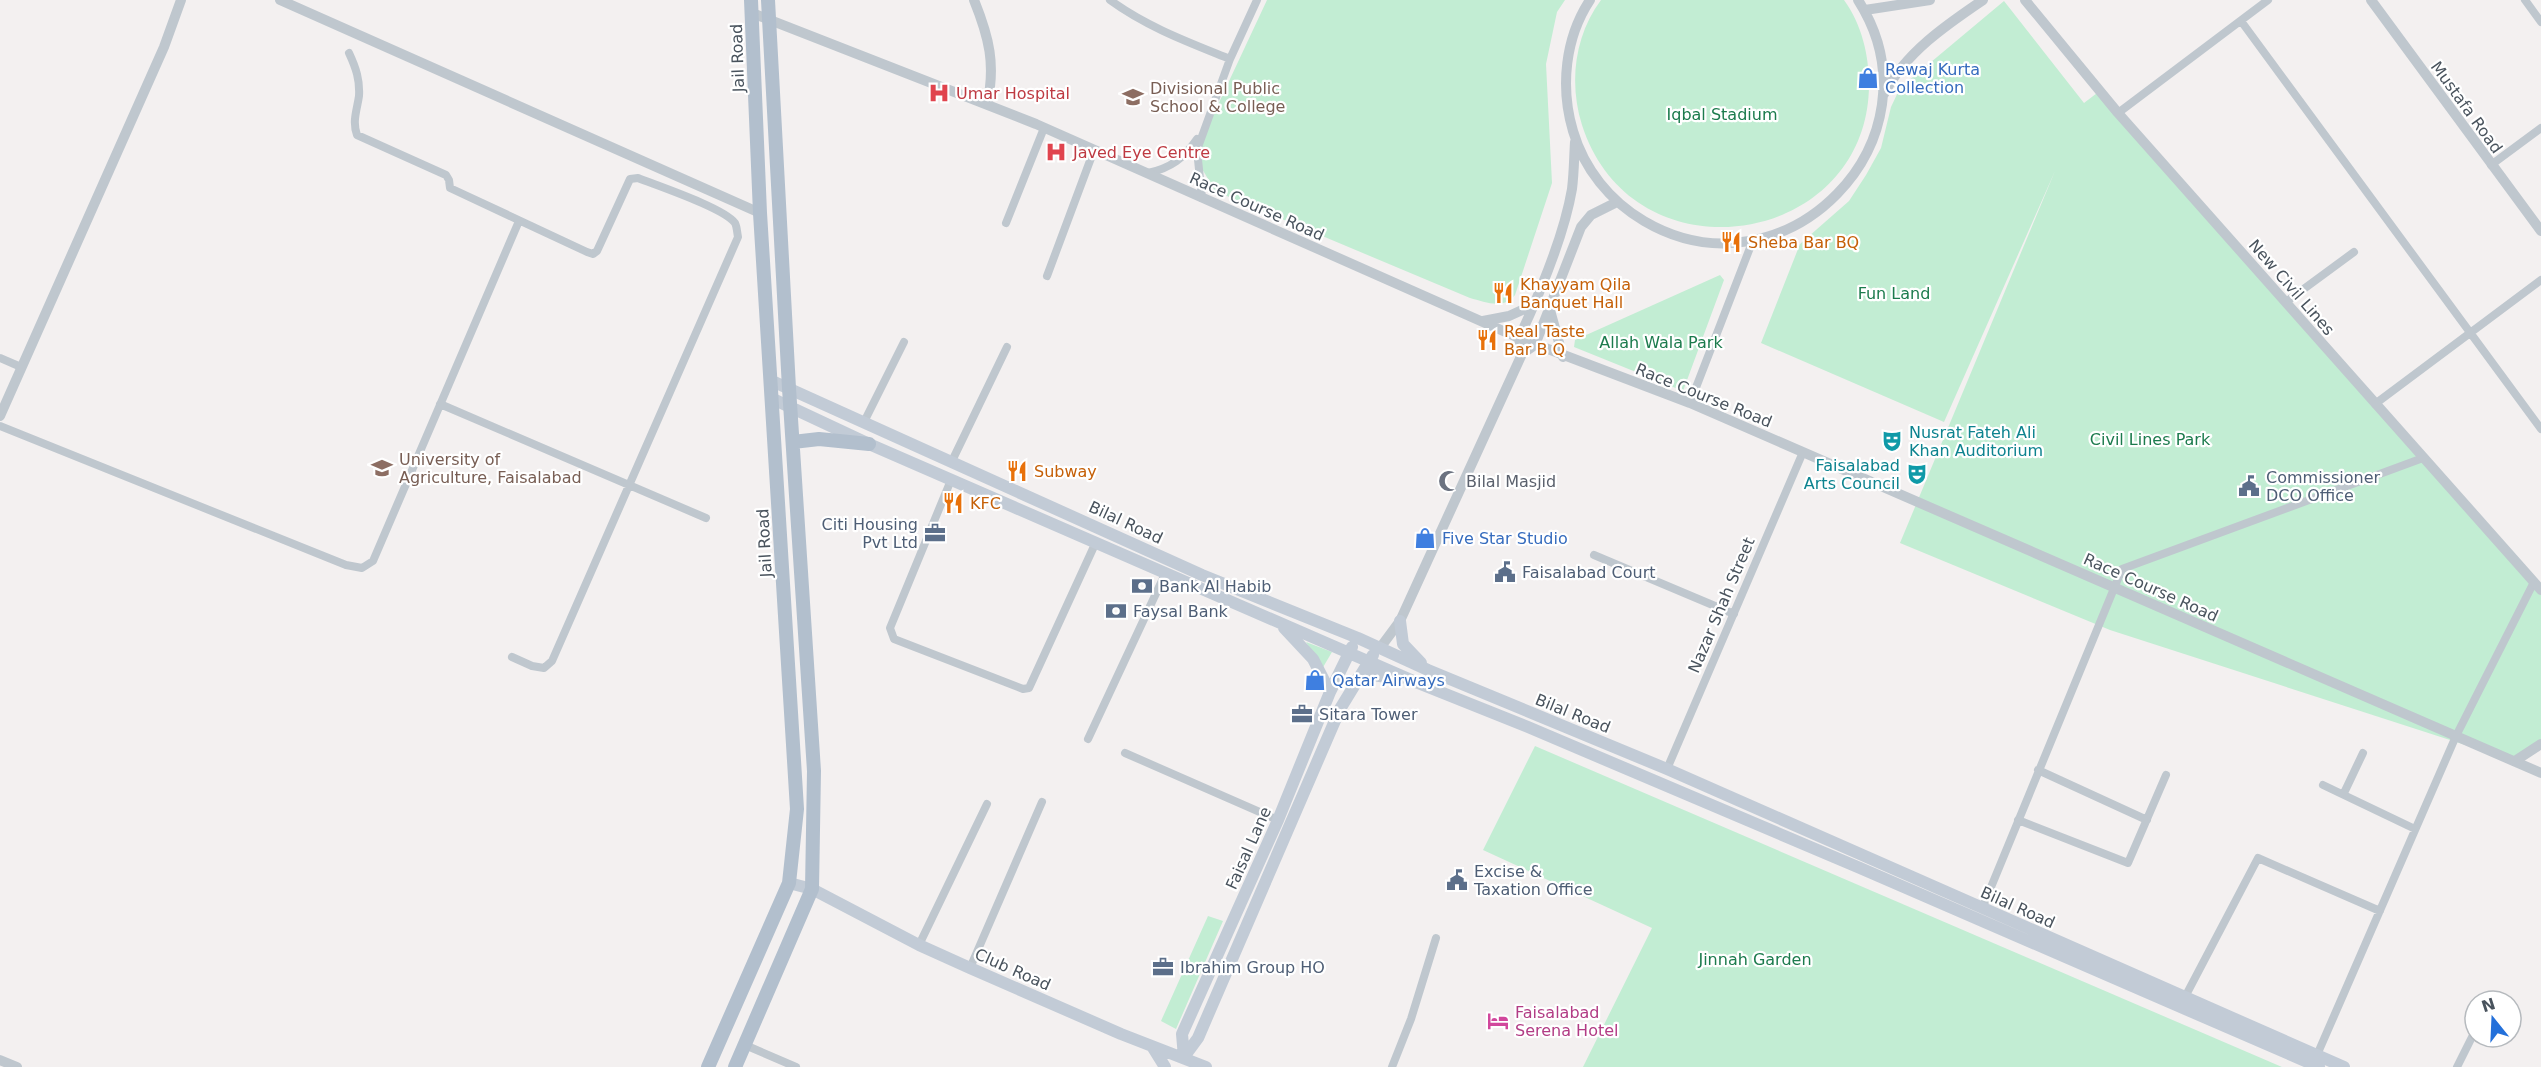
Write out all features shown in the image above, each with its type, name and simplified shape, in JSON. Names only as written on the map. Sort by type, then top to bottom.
[{"type":"main road","name":"Jail Road","points":[[735,1067],[812,889],[814,771],[790,409],[768,0]]},
{"type":"main road","name":"Jail Road","points":[[708,1067],[789,883],[797,809],[760,213],[751,6]]},
{"type":"main road","name":"Bilal Road","points":[[772,381],[1202,575],[1358,638],[1428,670],[1667,769],[2185,997],[2318,1061]]},
{"type":"main road","name":"Bilal Road","points":[[773,399],[790,409],[869,444],[1418,683],[2318,1061],[2344,1067]]},
{"type":"main road","points":[[793,442],[819,439],[869,444]]},
{"type":"main road","points":[[1400,621],[1403,644],[1428,670]]},
{"type":"main road","points":[[1278,622],[1313,659],[1330,692]]},
{"type":"main road","name":"Faisal Lane","points":[[1182,1062],[1182,1034],[1278,820],[1330,692],[1358,638]]},
{"type":"main road","name":"Faisal Lane","points":[[1182,1062],[1198,1038],[1340,709],[1369,660],[1380,648]]},
{"type":"main road","points":[[1358,678],[1392,677],[1418,683]]},
{"type":"main road","name":"Club Road","points":[[789,883],[812,889],[919,945],[1152,1046],[1182,1062],[1206,1067]]},
{"type":"main road","points":[[1152,1046],[1165,1067]]},
{"type":"street","points":[[0,416],[164,47],[181,0]]},
{"type":"street","points":[[280,0],[760,213]]},
{"type":"street","points":[[974,0],[984,24],[992,65],[987,104]]},
{"type":"street","points":[[1110,0],[1131,15],[1172,36],[1230,59]]},
{"type":"street","points":[[1202,198],[1196,157],[1202,131],[1230,59],[1257,0]]},
{"type":"street","points":[[1590,0],[1578,24],[1566,70],[1569,118],[1575,140],[1587,165],[1617,202],[1650,225],[1681,237],[1714,243],[1753,240],[1780,232],[1806,220],[1822,210],[1849,183],[1859,168],[1875,133],[1883,96],[1882,67],[1876,38],[1865,10],[1858,0]]},
{"type":"street","points":[[1865,10],[1930,0]]},
{"type":"street","points":[[1883,96],[1894,75],[1913,55],[1953,20],[1983,0]]},
{"type":"street","name":"New Civil Lines","points":[[2025,0],[2118,113],[2538,586]]},
{"type":"street","points":[[2118,113],[2268,0]]},
{"type":"street","name":"Mustafa Road","points":[[2371,0],[2541,231]]},
{"type":"street","points":[[2525,0],[2541,22]]},
{"type":"street","name":"Race Course Road","points":[[751,6],[770,19],[987,104],[1148,173],[1518,338],[1563,357],[1690,403],[2541,773]]},
{"type":"street","points":[[2241,21],[2541,429]]},
{"type":"street","points":[[349,53],[357,70],[359,84],[354,125],[357,135],[446,175],[450,188],[593,254],[630,179],[638,178],[710,208],[727,216],[736,224],[738,237],[552,661],[544,668],[532,666],[512,657]]},
{"type":"street","points":[[1006,223],[1044,128]]},
{"type":"street","points":[[2491,165],[2541,128]]},
{"type":"street","points":[[1148,173],[1167,169],[1179,160],[1202,131]]},
{"type":"street","points":[[1522,354],[1518,338],[1534,304],[1572,189],[1575,140]]},
{"type":"street","points":[[1047,276],[1094,150]]},
{"type":"street","points":[[1380,648],[1400,621],[1522,354],[1535,345],[1586,220],[1617,202]]},
{"type":"street","points":[[0,426],[346,565],[362,568],[373,561],[519,220]]},
{"type":"street","points":[[1690,403],[1753,240]]},
{"type":"street","points":[[2286,302],[2354,252]]},
{"type":"street","points":[[2375,404],[2541,280]]},
{"type":"street","points":[[1483,322],[1509,316],[1534,304]]},
{"type":"street","points":[[1550,310],[1563,357]]},
{"type":"street","points":[[864,422],[904,342]]},
{"type":"street","points":[[952,461],[1007,347]]},
{"type":"street","points":[[0,358],[21,367]]},
{"type":"street","points":[[440,404],[706,518]]},
{"type":"street","name":"Nazar Shah Street","points":[[1667,769],[1803,452]]},
{"type":"street","points":[[1982,909],[2122,569],[2423,458]]},
{"type":"street","points":[[951,480],[890,628],[894,639],[1023,689],[1029,688],[1096,542]]},
{"type":"street","points":[[1594,555],[1734,614]]},
{"type":"street","points":[[1088,739],[1166,572]]},
{"type":"street","points":[[2318,1061],[2456,735],[2538,586]]},
{"type":"street","points":[[2515,761],[2541,744]]},
{"type":"street","points":[[1125,753],[1278,820]]},
{"type":"street","points":[[2344,794],[2363,753]]},
{"type":"street","points":[[2038,770],[2147,820]]},
{"type":"street","points":[[2018,820],[2128,863],[2166,775]]},
{"type":"street","points":[[2323,785],[2415,829]]},
{"type":"street","points":[[970,968],[1042,802]]},
{"type":"street","points":[[919,945],[987,804]]},
{"type":"street","points":[[2185,997],[2258,858],[2380,911]]},
{"type":"street","points":[[1392,1067],[1437,938]]},
{"type":"street","points":[[745,1045],[796,1067]]},
{"type":"street","points":[[2457,1067],[2466,1049]]},
{"type":"street","points":[[0,1060],[17,1067]]},
{"type":"green space","points":[[1267,0],[1565,0],[1557,12],[1546,64],[1552,183],[1515,295],[1511,300],[1494,304],[1470,298],[1215,191],[1201,167],[1201,141]]},
{"type":"green space","name":"Iqbal Stadium","points":[[1601,0],[1844,0],[1860,30],[1868,63],[1869,85],[1858,140],[1831,182],[1791,211],[1744,225],[1695,225],[1648,209],[1609,176],[1582,125],[1578,109],[1576,61],[1585,29]]},
{"type":"green space","name":"Civil Lines Park","points":[[2004,1],[2084,103],[2101,90],[2541,585],[2541,744],[2515,761],[2110,630],[1900,543],[2055,171],[1944,422],[1761,343],[1800,244],[1849,201],[1866,175],[1881,148],[1891,107],[1900,88]]},
{"type":"green space","name":"Allah Wala Park","points":[[1720,275],[1724,280],[1683,391],[1574,347],[1575,340]]},
{"type":"green space","points":[[1306,642],[1332,652],[1322,669]]},
{"type":"green space","name":"Jinnah Garden","points":[[1535,746],[2282,1067],[1583,1067],[1652,928],[1483,850]]},
{"type":"green space","points":[[1208,916],[1223,921],[1176,1029],[1161,1021]]},
{"type":"place","name":"Rewaj Kurta Collection","points":[[1868,78]]},
{"type":"place","name":"Umar Hospital","points":[[939,93]]},
{"type":"place","name":"Divisional Public School & College","points":[[1133,97]]},
{"type":"place","name":"Javed Eye Centre","points":[[1056,152]]},
{"type":"place","name":"Sheba Bar BQ","points":[[1731,242]]},
{"type":"place","name":"Khayyam Qila Banquet Hall","points":[[1503,293]]},
{"type":"place","name":"Real Taste Bar B Q","points":[[1487,340]]},
{"type":"place","name":"Nusrat Fateh Ali Khan Auditorium","points":[[1892,441]]},
{"type":"place","name":"University of Agriculture, Faisalabad","points":[[382,468]]},
{"type":"place","name":"Subway","points":[[1017,471]]},
{"type":"place","name":"Faisalabad Arts Council","points":[[1917,474]]},
{"type":"place","name":"Bilal Masjid","points":[[1449,481]]},
{"type":"place","name":"Commissioner DCO Office","points":[[2249,486]]},
{"type":"place","name":"KFC","points":[[953,503]]},
{"type":"place","name":"Citi Housing Pvt Ltd","points":[[935,533]]},
{"type":"place","name":"Five Star Studio","points":[[1425,538]]},
{"type":"place","name":"Faisalabad Court","points":[[1505,572]]},
{"type":"place","name":"Bank Al Habib","points":[[1142,586]]},
{"type":"place","name":"Faysal Bank","points":[[1116,611]]},
{"type":"place","name":"Qatar Airways","points":[[1315,680]]},
{"type":"place","name":"Sitara Tower","points":[[1302,714]]},
{"type":"place","name":"Excise & Taxation Office","points":[[1457,880]]},
{"type":"place","name":"Ibrahim Group HO","points":[[1163,967]]},
{"type":"place","name":"Faisalabad Serena Hotel","points":[[1498,1021]]},
{"type":"park label","name":"Fun Land","points":[[1894,293]]}]
